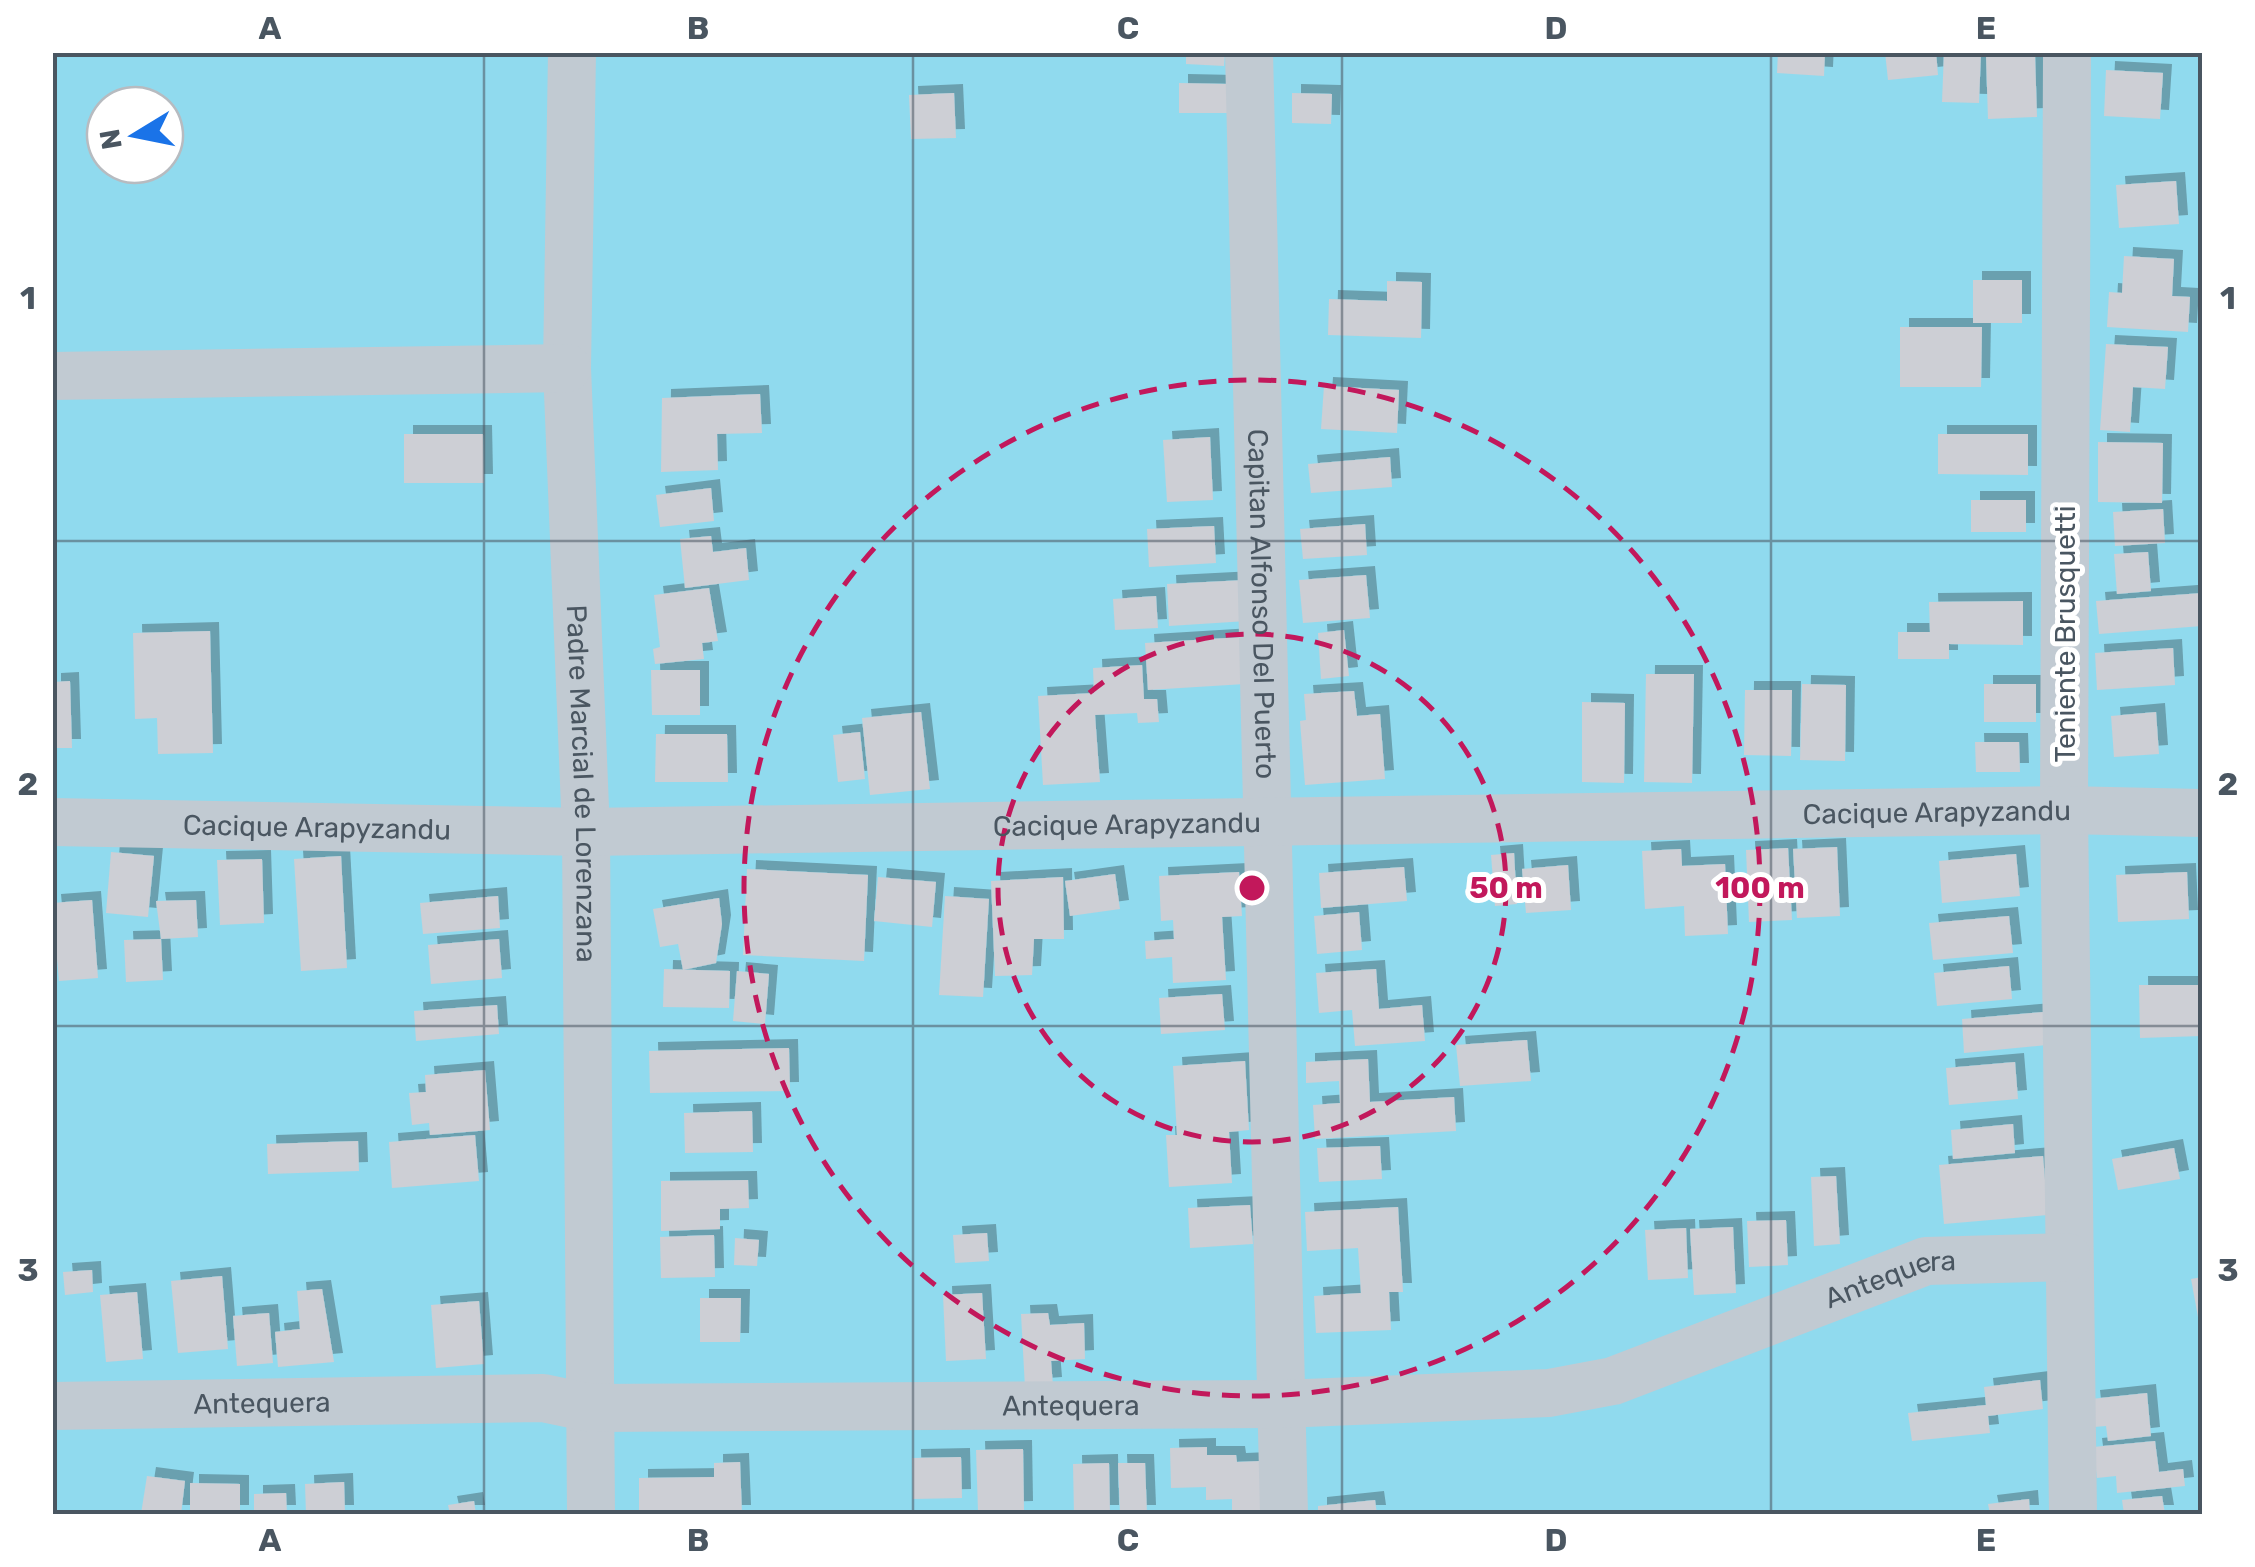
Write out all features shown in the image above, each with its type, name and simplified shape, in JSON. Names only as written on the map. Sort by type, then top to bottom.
[{"type":"street","name":"Padre Marcial de Lorenzana","points":[[572,52],[567,368],[586,832],[591,1514]]},
{"type":"street","name":"Capitan Alfonso Del Puerto","points":[[1249,52],[1284,1514]]},
{"type":"street","name":"Teniente Brusquetti","points":[[2067,52],[2064,810],[2073,1514]]},
{"type":"street","points":[[52,376],[567,368]]},
{"type":"street","name":"Cacique Arapyzandu","points":[[52,822],[586,832],[2064,810],[2202,813]]},
{"type":"street","name":"Antequera","points":[[52,1406],[543,1398],[591,1408],[1281,1404],[1549,1392],[1613,1381],[1674,1354],[1926,1260],[2067,1257]]},
{"type":"water","points":[[53,53],[2202,53],[2202,1514],[53,1514]]},
{"type":"building","points":[[1186,52],[1225,52],[1224,66],[1186,64]]},
{"type":"building","points":[[1778,52],[1825,52],[1824,76],[1777,73]]},
{"type":"building","points":[[1885,52],[1936,52],[1938,75],[1888,80]]},
{"type":"building","points":[[1944,52],[1981,52],[1979,103],[1942,102]]},
{"type":"building","points":[[2035,55],[2037,117],[1988,119],[1986,56]]},
{"type":"building","points":[[2106,70],[2163,73],[2160,119],[2104,116]]},
{"type":"building","points":[[1179,83],[1227,84],[1227,113],[1179,113]]},
{"type":"building","points":[[954,93],[956,138],[911,139],[909,95]]},
{"type":"building","points":[[1292,93],[1332,94],[1331,124],[1292,123]]},
{"type":"building","points":[[2176,181],[2179,224],[2119,228],[2116,185]]},
{"type":"building","points":[[2124,256],[2174,259],[2172,296],[2190,297],[2188,332],[2107,327],[2109,292],[2122,293]]},
{"type":"building","points":[[1973,280],[2022,280],[2022,323],[1973,323]]},
{"type":"building","points":[[1387,281],[1422,282],[1421,338],[1328,335],[1329,299],[1387,301]]},
{"type":"building","points":[[1900,327],[1982,327],[1981,387],[1900,387]]},
{"type":"building","points":[[2106,344],[2168,347],[2165,389],[2133,387],[2130,432],[2100,430]]},
{"type":"building","points":[[1324,386],[1399,390],[1397,433],[1321,429]]},
{"type":"building","points":[[760,394],[762,433],[717,434],[718,470],[661,472],[662,398]]},
{"type":"building","points":[[404,434],[483,434],[484,483],[404,483]]},
{"type":"building","points":[[1938,434],[2028,434],[2028,475],[1938,474]]},
{"type":"building","points":[[1210,437],[1213,500],[1167,502],[1163,440]]},
{"type":"building","points":[[2098,442],[2163,443],[2162,503],[2098,502]]},
{"type":"building","points":[[1390,457],[1392,487],[1311,493],[1308,464]]},
{"type":"building","points":[[711,488],[714,521],[660,527],[656,495]]},
{"type":"building","points":[[1971,500],[2026,500],[2026,532],[1971,532]]},
{"type":"building","points":[[2163,509],[2165,543],[2115,546],[2113,512]]},
{"type":"building","points":[[1365,524],[1367,555],[1303,559],[1300,529]]},
{"type":"building","points":[[1214,526],[1216,563],[1149,567],[1147,529]]},
{"type":"building","points":[[711,536],[713,552],[746,548],[749,580],[685,588],[680,539]]},
{"type":"building","points":[[2148,552],[2151,591],[2117,594],[2114,554]]},
{"type":"building","points":[[1366,575],[1370,618],[1303,623],[1299,580]]},
{"type":"building","points":[[1245,580],[1247,621],[1169,626],[1167,584]]},
{"type":"building","points":[[709,588],[718,641],[702,643],[704,659],[655,664],[653,649],[660,647],[654,595]]},
{"type":"building","points":[[2202,593],[2202,626],[2099,634],[2096,601]]},
{"type":"building","points":[[1156,596],[1158,628],[1115,630],[1113,599]]},
{"type":"building","points":[[2023,601],[2023,645],[1949,644],[1949,659],[1898,659],[1898,632],[1930,632],[1929,602]]},
{"type":"building","points":[[1344,630],[1349,676],[1321,679],[1318,633]]},
{"type":"building","points":[[210,631],[213,753],[158,754],[157,718],[135,719],[133,633]]},
{"type":"building","points":[[1243,637],[1245,684],[1148,690],[1145,643]]},
{"type":"building","points":[[2173,648],[2175,685],[2097,690],[2095,653]]},
{"type":"building","points":[[1142,665],[1144,699],[1157,699],[1159,722],[1138,723],[1137,713],[1095,715],[1100,782],[1043,785],[1038,696],[1094,693],[1093,668]]},
{"type":"building","points":[[651,670],[700,670],[700,715],[652,715]]},
{"type":"building","points":[[1646,674],[1694,674],[1692,783],[1644,782]]},
{"type":"building","points":[[70,681],[72,748],[52,748],[52,682]]},
{"type":"building","points":[[1802,684],[1846,685],[1845,761],[1800,760]]},
{"type":"building","points":[[1984,684],[2036,684],[2036,722],[1984,722]]},
{"type":"building","points":[[1745,690],[1792,690],[1791,756],[1744,755]]},
{"type":"building","points":[[1354,691],[1357,716],[1380,714],[1385,779],[1305,785],[1300,721],[1306,720],[1304,694]]},
{"type":"building","points":[[1582,702],[1625,703],[1624,783],[1582,782]]},
{"type":"building","points":[[921,712],[930,789],[870,795],[862,718]]},
{"type":"building","points":[[2156,712],[2159,754],[2114,757],[2111,716]]},
{"type":"building","points":[[860,732],[865,779],[838,782],[833,735]]},
{"type":"building","points":[[656,734],[727,734],[728,782],[655,782]]},
{"type":"building","points":[[1975,742],[2019,742],[2020,772],[1976,772]]},
{"type":"building","points":[[1837,847],[1840,916],[1797,918],[1793,849]]},
{"type":"building","points":[[1788,848],[1792,920],[1749,922],[1746,850]]},
{"type":"building","points":[[1681,849],[1682,866],[1725,864],[1728,934],[1685,936],[1684,906],[1645,909],[1642,851]]},
{"type":"building","points":[[111,852],[154,856],[148,917],[106,913]]},
{"type":"building","points":[[1514,853],[1517,904],[1495,906],[1491,855]]},
{"type":"building","points":[[2016,854],[2020,896],[1942,903],[1939,861]]},
{"type":"building","points":[[341,856],[347,968],[301,971],[294,859]]},
{"type":"building","points":[[262,859],[264,923],[220,925],[217,860]]},
{"type":"building","points":[[1568,865],[1571,910],[1526,913],[1522,869]]},
{"type":"building","points":[[1404,867],[1407,901],[1321,908],[1319,873]]},
{"type":"building","points":[[747,869],[868,875],[864,961],[743,955]]},
{"type":"building","points":[[1239,872],[1242,916],[1222,917],[1226,980],[1173,983],[1172,957],[1146,959],[1145,941],[1174,939],[1173,920],[1161,921],[1159,876]]},
{"type":"building","points":[[2187,872],[2189,919],[2118,922],[2116,875]]},
{"type":"building","points":[[1115,874],[1120,909],[1070,916],[1065,881]]},
{"type":"building","points":[[878,877],[936,882],[932,927],[874,921]]},
{"type":"building","points":[[1063,877],[1064,939],[1034,939],[1032,975],[995,976],[991,881]]},
{"type":"building","points":[[498,896],[500,928],[423,934],[420,903]]},
{"type":"building","points":[[945,896],[989,899],[983,997],[939,995]]},
{"type":"building","points":[[719,898],[722,924],[716,963],[683,970],[678,944],[660,947],[653,909]]},
{"type":"building","points":[[92,900],[98,978],[59,981],[52,903]]},
{"type":"building","points":[[196,900],[198,937],[161,939],[156,901]]},
{"type":"building","points":[[1359,912],[1362,950],[1317,954],[1314,916]]},
{"type":"building","points":[[2009,916],[2013,953],[1933,960],[1929,923]]},
{"type":"building","points":[[161,939],[163,980],[126,982],[124,940]]},
{"type":"building","points":[[499,939],[502,978],[431,984],[428,945]]},
{"type":"building","points":[[2009,966],[2012,999],[1937,1006],[1934,973]]},
{"type":"building","points":[[664,969],[730,971],[729,1008],[663,1007]]},
{"type":"building","points":[[1376,969],[1379,1009],[1422,1005],[1425,1041],[1355,1046],[1352,1010],[1319,1013],[1316,973]]},
{"type":"building","points":[[737,971],[769,974],[765,1024],[733,1021]]},
{"type":"building","points":[[2139,985],[2202,985],[2202,1036],[2140,1038]]},
{"type":"building","points":[[1222,994],[1225,1030],[1161,1034],[1159,998]]},
{"type":"building","points":[[497,1005],[499,1034],[416,1041],[414,1011]]},
{"type":"building","points":[[2043,1012],[2047,1045],[1964,1053],[1962,1019]]},
{"type":"building","points":[[1527,1040],[1531,1081],[1460,1086],[1456,1045]]},
{"type":"building","points":[[789,1048],[790,1091],[650,1093],[649,1051]]},
{"type":"building","points":[[1368,1059],[1370,1102],[1454,1097],[1456,1131],[1315,1139],[1313,1105],[1340,1103],[1339,1081],[1306,1083],[1306,1062]]},
{"type":"building","points":[[1245,1061],[1249,1130],[1229,1132],[1232,1183],[1169,1187],[1166,1135],[1177,1135],[1173,1066]]},
{"type":"building","points":[[2015,1062],[2018,1099],[1949,1105],[1946,1068]]},
{"type":"building","points":[[485,1070],[490,1130],[430,1135],[429,1123],[412,1125],[409,1093],[426,1092],[425,1075]]},
{"type":"building","points":[[752,1111],[753,1152],[685,1153],[684,1113]]},
{"type":"building","points":[[2013,1124],[2015,1153],[1953,1159],[1951,1130]]},
{"type":"building","points":[[475,1135],[479,1181],[392,1188],[389,1142]]},
{"type":"building","points":[[358,1141],[359,1171],[268,1174],[267,1144]]},
{"type":"building","points":[[1380,1146],[1382,1179],[1319,1182],[1317,1148]]},
{"type":"building","points":[[2174,1148],[2180,1179],[2118,1190],[2112,1159]]},
{"type":"building","points":[[2043,1156],[2048,1215],[1944,1224],[1939,1165]]},
{"type":"building","points":[[1836,1176],[1840,1244],[1814,1246],[1811,1177]]},
{"type":"building","points":[[748,1180],[749,1208],[720,1209],[720,1229],[661,1231],[661,1181]]},
{"type":"building","points":[[1250,1205],[1253,1244],[1190,1248],[1188,1208]]},
{"type":"building","points":[[1398,1207],[1403,1292],[1389,1292],[1391,1330],[1316,1333],[1314,1296],[1361,1293],[1358,1248],[1307,1251],[1305,1212]]},
{"type":"building","points":[[1786,1220],[1788,1265],[1749,1267],[1747,1221]]},
{"type":"building","points":[[1733,1227],[1736,1293],[1694,1295],[1690,1229]]},
{"type":"building","points":[[1686,1228],[1688,1278],[1648,1280],[1645,1230]]},
{"type":"building","points":[[987,1233],[989,1261],[955,1263],[953,1235]]},
{"type":"building","points":[[714,1235],[715,1277],[661,1278],[660,1237]]},
{"type":"building","points":[[735,1238],[759,1240],[757,1266],[734,1265]]},
{"type":"building","points":[[92,1270],[93,1292],[65,1295],[63,1272]]},
{"type":"building","points":[[222,1276],[228,1349],[178,1353],[171,1281]]},
{"type":"building","points":[[2202,1277],[2202,1316],[2198,1317],[2191,1279]]},
{"type":"building","points":[[322,1289],[334,1362],[278,1367],[275,1332],[300,1329],[297,1291]]},
{"type":"building","points":[[137,1292],[143,1359],[106,1362],[100,1295]]},
{"type":"building","points":[[982,1293],[986,1359],[946,1361],[943,1295]]},
{"type":"building","points":[[700,1298],[741,1298],[740,1342],[700,1342]]},
{"type":"building","points":[[479,1301],[484,1364],[436,1368],[431,1305]]},
{"type":"building","points":[[269,1313],[273,1363],[237,1366],[233,1316]]},
{"type":"building","points":[[1048,1313],[1050,1325],[1084,1323],[1085,1359],[1051,1361],[1053,1386],[1025,1388],[1021,1314]]},
{"type":"building","points":[[2040,1380],[2043,1409],[1988,1416],[1990,1433],[1912,1441],[1908,1413],[1986,1405],[1984,1387]]},
{"type":"building","points":[[2147,1393],[2151,1436],[2108,1441],[2106,1426],[2094,1427],[2091,1399]]},
{"type":"building","points":[[2155,1441],[2159,1472],[2183,1469],[2185,1486],[2117,1493],[2116,1476],[2097,1478],[2093,1447]]},
{"type":"building","points":[[1207,1447],[1207,1455],[1236,1455],[1237,1462],[1260,1461],[1261,1514],[1232,1514],[1232,1499],[1206,1500],[1206,1487],[1171,1488],[1170,1448]]},
{"type":"building","points":[[1023,1449],[1024,1510],[978,1511],[976,1450]]},
{"type":"building","points":[[961,1457],[962,1498],[913,1499],[912,1458]]},
{"type":"building","points":[[740,1462],[742,1514],[639,1514],[639,1478],[714,1477],[714,1463]]},
{"type":"building","points":[[1109,1463],[1110,1514],[1074,1514],[1073,1464]]},
{"type":"building","points":[[1118,1463],[1145,1463],[1147,1514],[1120,1514]]},
{"type":"building","points":[[147,1476],[185,1481],[181,1514],[141,1514]]},
{"type":"building","points":[[344,1482],[345,1514],[306,1514],[305,1484]]},
{"type":"building","points":[[190,1483],[240,1484],[240,1514],[190,1514]]},
{"type":"building","points":[[286,1493],[287,1514],[254,1514],[254,1494]]},
{"type":"building","points":[[2162,1496],[2165,1514],[2124,1514],[2122,1500]]},
{"type":"building","points":[[2029,1499],[2030,1514],[1990,1514],[1988,1504]]},
{"type":"building","points":[[1375,1500],[1377,1514],[1318,1514],[1318,1506]]},
{"type":"building","points":[[474,1501],[476,1514],[450,1514],[448,1505]]}]
